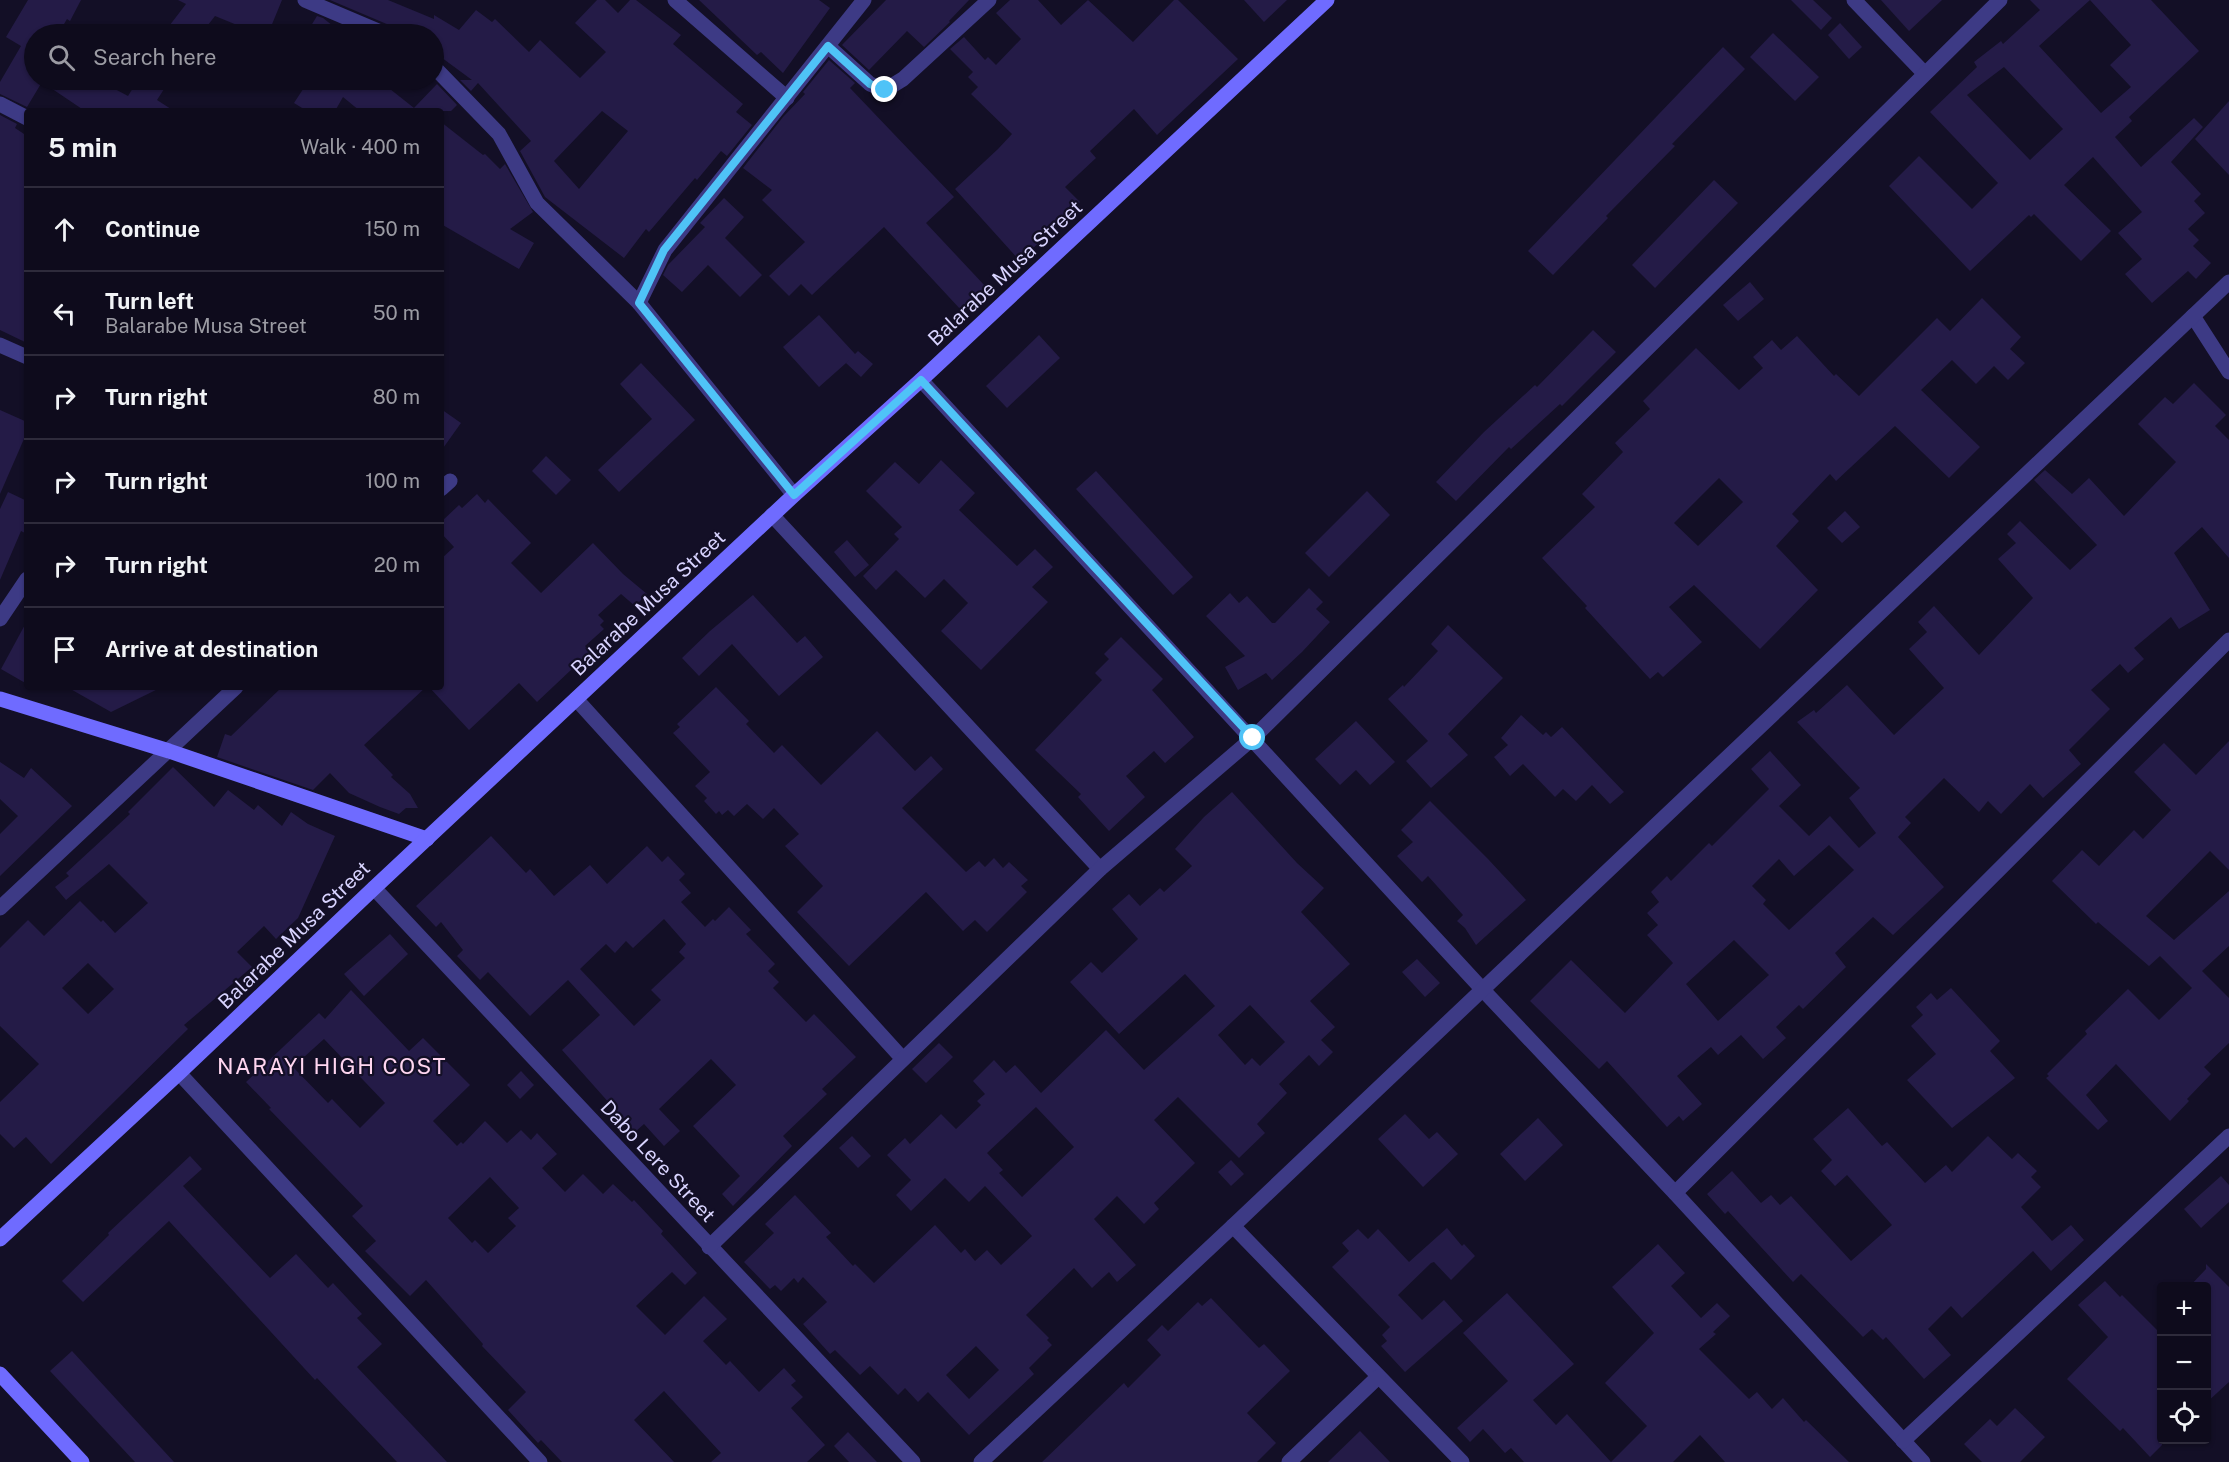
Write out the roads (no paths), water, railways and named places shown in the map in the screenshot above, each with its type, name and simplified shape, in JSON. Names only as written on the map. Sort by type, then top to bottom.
[{"type":"street","points":[[305,0],[362,24]]},
{"type":"street","points":[[675,0],[787,98]]},
{"type":"street","points":[[639,303],[664,250],[864,0]]},
{"type":"street","points":[[828,46],[870,84],[885,90],[903,80],[989,0]]},
{"type":"street","name":"Balarabe Musa Street","points":[[0,1239],[772,515],[921,380],[1327,0]]},
{"type":"street","points":[[1854,0],[1924,73]]},
{"type":"street","points":[[709,1247],[1100,869],[1253,738],[2000,0]]},
{"type":"street","points":[[444,76],[499,134],[537,203],[639,303],[794,495]]},
{"type":"street","points":[[0,104],[24,116]]},
{"type":"street","points":[[981,1462],[1483,990],[2229,282]]},
{"type":"street","points":[[2193,316],[2229,372]]},
{"type":"street","points":[[0,345],[24,356]]},
{"type":"street","points":[[921,380],[1483,990],[1675,1193],[1923,1462]]},
{"type":"street","points":[[772,515],[1100,869]]},
{"type":"street","points":[[0,619],[24,583]]},
{"type":"street","points":[[1675,1193],[2229,640]]},
{"type":"street","points":[[0,908],[233,690]]},
{"type":"street","points":[[0,699],[169,751],[427,839]]},
{"type":"street","points":[[576,699],[902,1058]]},
{"type":"street","name":"Dabo Lere Street","points":[[374,888],[709,1247],[914,1462]]},
{"type":"street","points":[[179,1073],[540,1462]]},
{"type":"street","points":[[1903,1441],[2229,1136]]},
{"type":"street","points":[[1233,1226],[1462,1462]]},
{"type":"street","points":[[0,1374],[82,1462]]},
{"type":"street","points":[[1290,1462],[1378,1377]]},
{"type":"district","name":"NARAYI HIGH COST","points":[[332,1066]]}]
